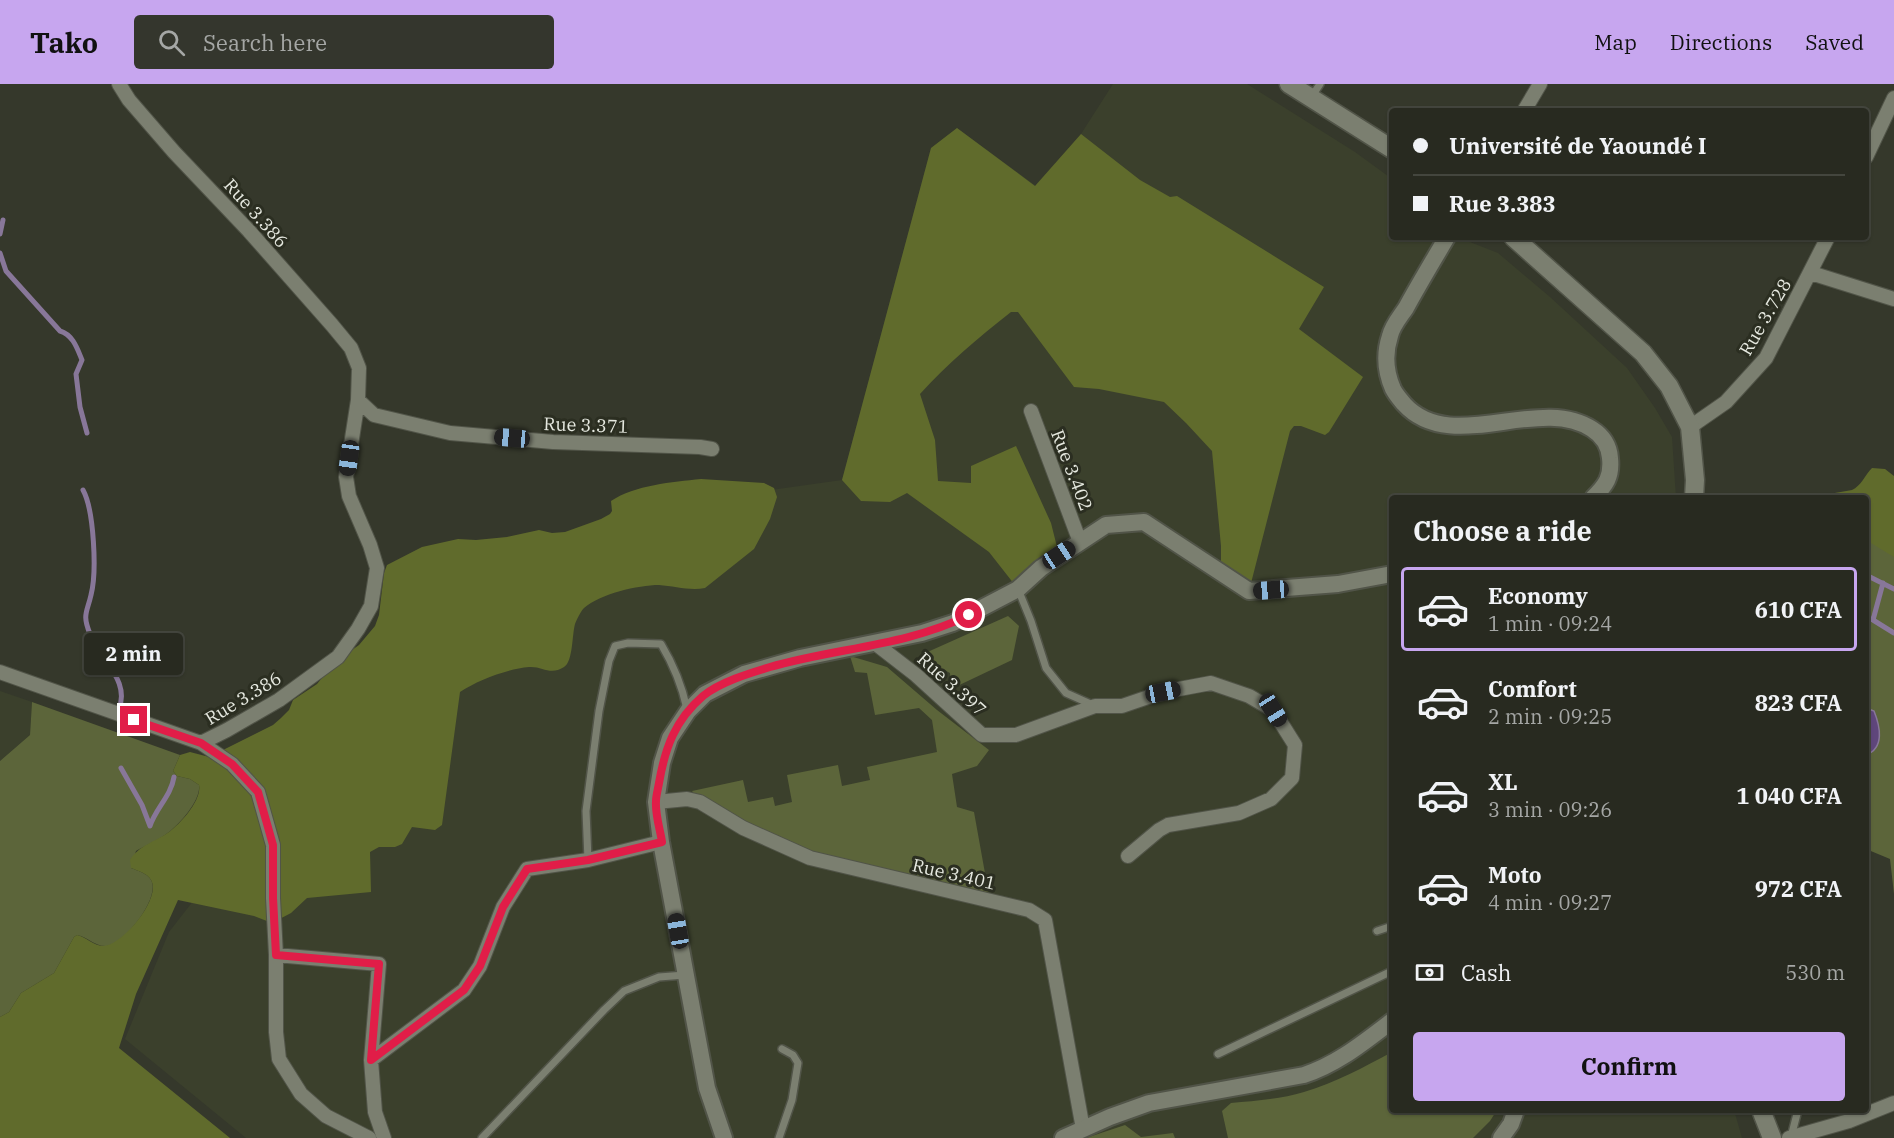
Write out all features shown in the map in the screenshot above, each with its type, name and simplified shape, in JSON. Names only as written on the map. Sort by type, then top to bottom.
[{"type":"main road","points":[[1289,84],[1316,91],[1389,147]]},
{"type":"main road","points":[[1517,240],[1643,353],[1669,386],[1690,427],[1694,495]]},
{"type":"main road","points":[[1762,1113],[1772,1138]]},
{"type":"street","name":"Rue 3.386","points":[[119,84],[129,100],[159,135],[249,231],[351,348],[359,368],[358,400],[346,477],[349,496],[370,545],[377,568],[371,606],[338,657],[279,700],[201,743],[232,764],[258,792],[273,845],[276,1032],[279,1059],[301,1094],[326,1116],[369,1138]]},
{"type":"street","points":[[1526,108],[1540,84]]},
{"type":"street","points":[[1869,151],[1894,98]]},
{"type":"street","points":[[1446,240],[1390,335],[1387,375],[1395,394],[1412,412],[1429,421],[1450,426],[1564,418],[1585,424],[1600,435],[1610,449],[1611,467],[1606,484],[1596,495]]},
{"type":"street","name":"Rue 3.728","points":[[1690,427],[1726,402],[1766,358],[1827,240]]},
{"type":"street","points":[[1811,273],[1894,300]]},
{"type":"street","name":"Rue 3.371","points":[[358,400],[374,415],[450,433],[553,442],[712,449]]},
{"type":"street","name":"Rue 3.402","points":[[1031,411],[1080,542]]},
{"type":"street","points":[[724,1138],[707,1088],[656,802],[662,763],[670,738],[688,711],[705,694],[744,674],[800,658],[922,633],[953,623],[1018,589],[1041,568],[1106,525],[1144,522],[1249,591],[1338,585],[1389,575]]},
{"type":"street","name":"Rue 3.397","points":[[876,644],[916,675],[982,735],[1016,735],[1095,706],[1122,706],[1163,692],[1212,683],[1249,696],[1273,710],[1295,745],[1292,778],[1271,799],[1239,813],[1168,825],[1128,856]]},
{"type":"street","points":[[0,672],[201,743]]},
{"type":"street","name":"Rue 3.401","points":[[656,802],[687,800],[700,802],[743,828],[810,858],[1029,910],[1046,920],[1083,1129]]},
{"type":"street","points":[[371,1060],[464,990],[480,966],[503,907],[527,869],[588,860],[662,842]]},
{"type":"street","points":[[276,955],[379,964],[371,1060],[375,1112],[384,1138]]},
{"type":"street","points":[[1063,1138],[1149,1103],[1293,1077],[1323,1069],[1339,1061],[1389,1023]]},
{"type":"street","points":[[1790,1138],[1849,1121],[1894,1103]]},
{"type":"street","points":[[1501,1138],[1511,1124],[1515,1113]]},
{"type":"lane","points":[[1018,589],[1046,668],[1066,693],[1095,706]]},
{"type":"lane","points":[[588,860],[586,811],[599,711],[609,661],[615,646],[628,643],[661,644],[684,693],[688,711]]},
{"type":"lane","points":[[1377,931],[1389,927]]},
{"type":"lane","points":[[1218,1054],[1389,972]]},
{"type":"lane","points":[[482,1138],[624,991],[659,977],[686,975]]},
{"type":"lane","points":[[779,1138],[792,1100],[798,1063],[793,1055],[782,1048]]},
{"type":"lane","points":[[1790,1138],[1797,1113]]},
{"type":"shaded area","points":[[1113,84],[1247,84],[1355,152],[1389,177],[1389,240],[1465,240],[1498,253],[1627,368],[1655,408],[1672,437],[1676,495],[1389,495],[1389,1113],[1735,1113],[1742,1138],[246,1138],[125,1039],[169,932],[406,628],[629,510],[842,480],[931,148],[957,128],[1036,186],[1081,134]]},
{"type":"shaded area","points":[[0,691],[32,702],[30,735],[0,761]]},
{"type":"shaded area","points":[[1869,709],[1874,711],[1879,736],[1872,752],[1869,754]]},
{"type":"green space","points":[[957,128],[1035,186],[1081,134],[1140,180],[1170,197],[1177,196],[1324,287],[1299,329],[1363,377],[1325,435],[1301,426],[1294,426],[1290,431],[1249,591],[1221,572],[1221,546],[1212,451],[1164,402],[1099,389],[1074,387],[1018,312],[1011,312],[975,341],[920,394],[935,440],[938,481],[971,483],[971,466],[1016,446],[1051,523],[1059,555],[1018,589],[989,552],[907,493],[890,502],[861,501],[842,480],[931,148]]},
{"type":"green space","points":[[1872,468],[1885,469],[1894,476],[1894,557],[1869,542],[1869,495],[1823,495],[1852,490]]},
{"type":"green space","points":[[701,479],[764,483],[774,488],[777,497],[770,519],[754,549],[705,588],[688,589],[659,585],[641,587],[620,591],[591,603],[583,609],[575,624],[569,660],[559,670],[550,671],[529,667],[511,670],[484,679],[460,692],[442,825],[435,830],[412,827],[402,844],[395,847],[379,847],[370,852],[371,892],[307,898],[291,913],[272,923],[254,916],[178,900],[136,994],[119,1048],[230,1138],[0,1138],[0,1017],[9,1012],[21,993],[54,973],[74,937],[80,936],[100,946],[111,944],[129,930],[146,909],[153,888],[151,880],[142,872],[131,868],[130,860],[138,851],[179,823],[190,811],[199,791],[199,785],[190,779],[177,776],[173,771],[180,755],[190,752],[213,758],[225,749],[273,725],[281,718],[289,710],[293,700],[317,684],[335,662],[359,645],[375,626],[379,615],[387,565],[422,547],[458,539],[507,537],[539,530],[552,533],[565,532],[610,514],[611,501],[631,491],[654,485]]},
{"type":"green space","points":[[1869,530],[1894,542],[1894,894],[1890,859],[1869,850]]},
{"type":"green space","points":[[1008,616],[1019,626],[1012,660],[951,689],[950,673],[935,665],[923,654]]},
{"type":"green space","points":[[850,656],[887,667],[989,750],[977,766],[952,774],[957,807],[974,812],[990,901],[810,858],[700,802],[692,791],[743,780],[748,802],[773,797],[775,806],[792,802],[787,775],[838,765],[842,786],[870,780],[867,767],[937,752],[932,720],[919,708],[875,715],[867,673],[855,672]]},
{"type":"green space","points":[[32,702],[180,755],[173,771],[177,776],[190,779],[199,785],[199,791],[189,810],[174,828],[161,838],[136,851],[131,868],[147,876],[153,888],[140,918],[123,937],[107,946],[99,945],[77,935],[74,937],[54,973],[21,993],[9,1012],[0,1017],[0,761],[30,735]]},
{"type":"green space","points":[[1389,1054],[1389,1113],[1495,1113],[1473,1138],[1228,1138],[1222,1111],[1231,1103],[1277,1098],[1304,1092],[1360,1069]]},
{"type":"green space","points":[[1125,1125],[1141,1137],[1173,1133],[1175,1138],[1086,1138]]},
{"type":"waterway","points":[[0,234],[3,220]]},
{"type":"waterway","points":[[0,253],[6,271],[76,347],[82,360],[76,374],[80,407],[87,433]]},
{"type":"waterway","points":[[83,490],[90,512],[94,557],[93,585],[86,622],[95,644],[118,680],[121,690],[118,712]]},
{"type":"waterway","points":[[1869,576],[1894,589]]},
{"type":"waterway","points":[[1873,620],[1883,583]]},
{"type":"waterway","points":[[1869,618],[1894,633]]},
{"type":"waterway","points":[[121,768],[142,805],[150,826],[170,790],[174,777]]},
{"type":"route","points":[[134,720],[201,743],[232,764],[258,792],[273,845],[276,955],[379,964],[371,1060],[464,990],[480,966],[503,907],[527,869],[588,860],[662,842],[656,802],[662,763],[670,738],[688,711],[705,694],[744,674],[800,658],[922,633],[969,615]]}]
